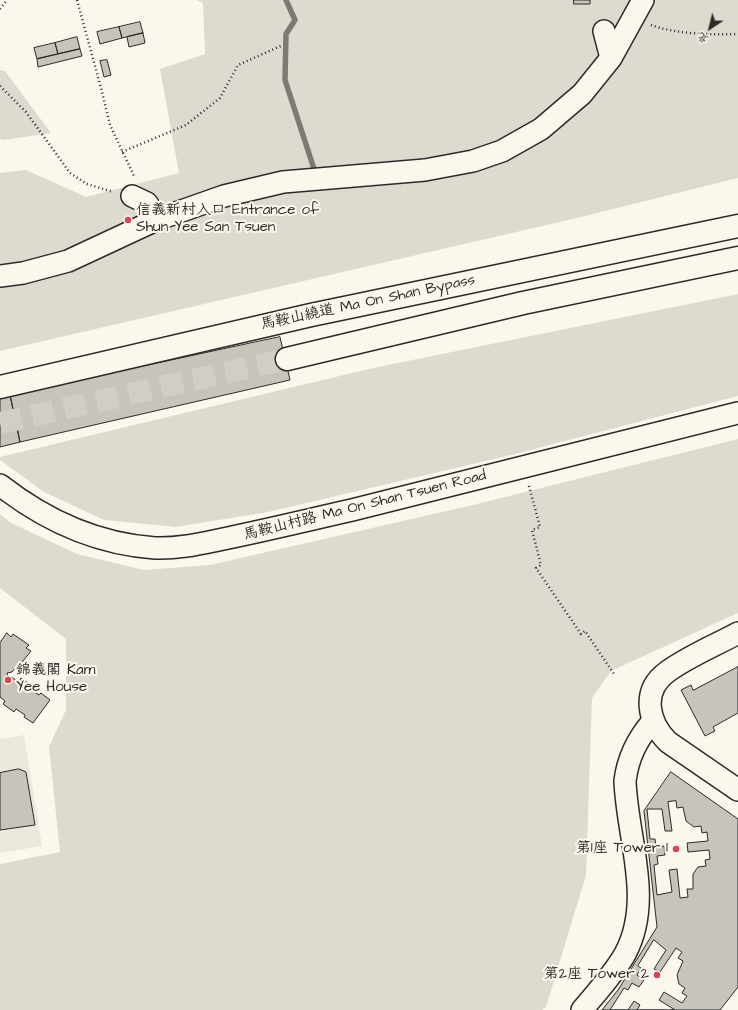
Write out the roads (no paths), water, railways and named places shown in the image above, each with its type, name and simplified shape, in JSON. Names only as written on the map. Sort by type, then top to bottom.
[{"type":"main road","name":"馬鞍山繞道 Ma On Shan Bypass","points":[[6,385],[318,314],[738,226]]},
{"type":"main road","points":[[287,359],[523,303],[738,258]]},
{"type":"street","points":[[0,276],[23,273],[68,261],[145,206],[224,196],[283,182],[425,170],[473,162],[488,157],[527,137],[562,112],[590,85],[611,58],[638,9]]},
{"type":"street","points":[[604,31],[611,58]]},
{"type":"street","name":"馬鞍山村路 Ma On Shan Tsuen Road","points":[[0,485],[29,507],[47,517],[86,534],[104,540],[139,546],[176,548],[260,533],[738,413]]},
{"type":"street","points":[[738,633],[666,672],[653,689],[650,711],[653,722],[659,733],[668,742],[738,790]]},
{"type":"street","points":[[582,1010],[616,968],[625,953],[636,921],[638,884],[625,781],[627,768],[633,749],[644,731],[653,722]]},
{"type":"waterway","points":[[286,0],[295,20],[286,34],[285,80],[316,175]]},
{"type":"tunnel","points":[[0,423],[287,359]]},
{"type":"place","name":"信義新村入口 Entrance of Shun Yee San Tsuen","points":[[128,220]]},
{"type":"place","name":"錦義閣 Kam Yee House","points":[[8,680]]},
{"type":"place","name":"第1座 Tower 1","points":[[676,849]]},
{"type":"place","name":"第2座 Tower 2","points":[[657,975]]}]
